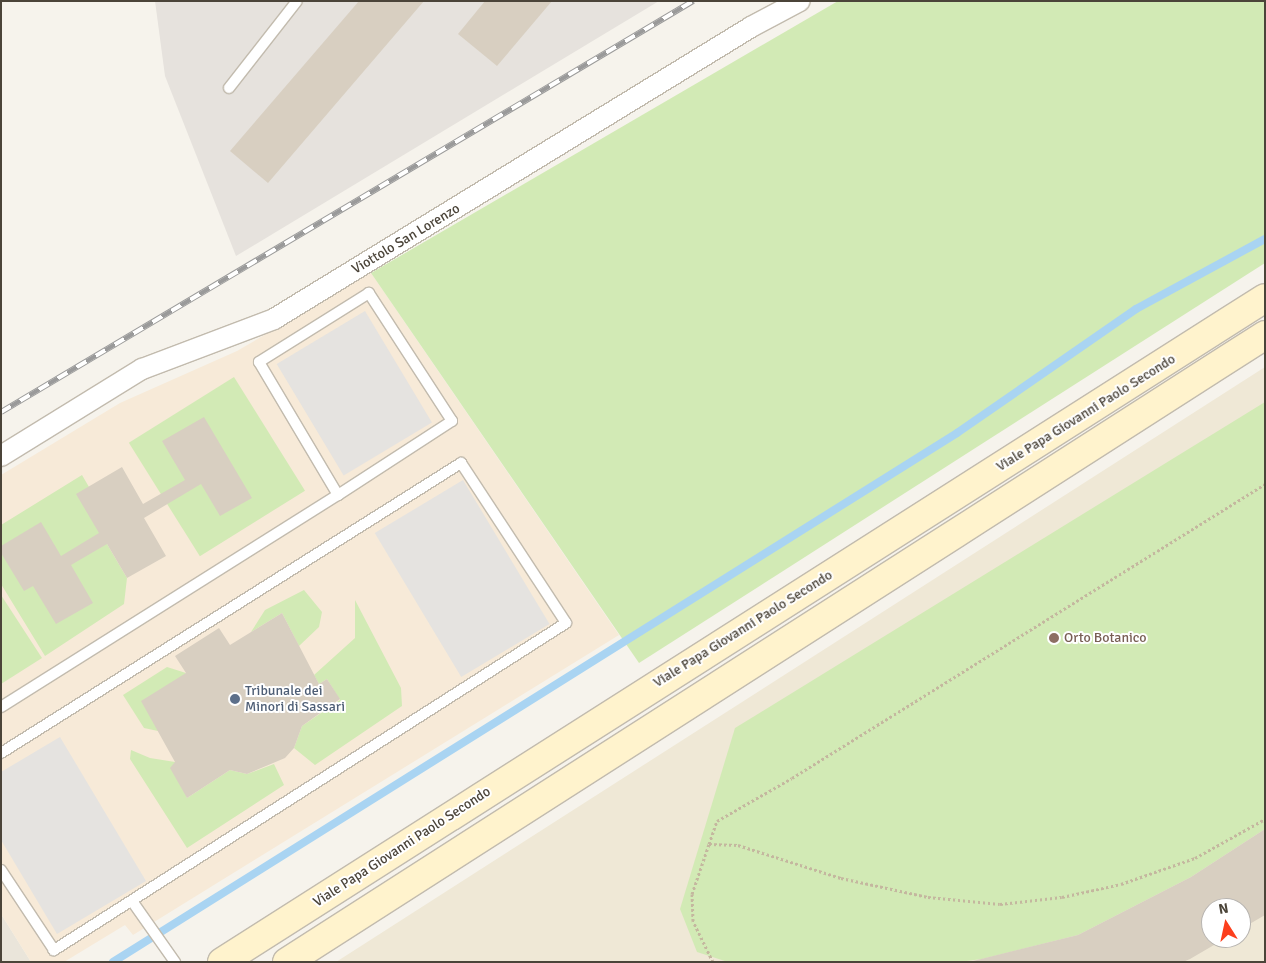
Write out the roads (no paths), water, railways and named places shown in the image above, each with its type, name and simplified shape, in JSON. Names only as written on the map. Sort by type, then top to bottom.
[{"type":"main road","name":"Viale Papa Giovanni Paolo Secondo","points":[[222,962],[1265,298]]},
{"type":"main road","points":[[287,962],[1265,335]]},
{"type":"street","name":"Viottolo San Lorenzo","points":[[1,456],[142,369],[274,319],[743,33],[800,1]]},
{"type":"lane","points":[[229,88],[297,1]]},
{"type":"lane","points":[[1,707],[338,495],[452,421],[369,293],[259,362],[338,495]]},
{"type":"lane","points":[[1,754],[461,463],[566,622],[54,950],[1,870]]},
{"type":"lane","points":[[132,901],[145,916],[175,962]]},
{"type":"waterway","points":[[113,962],[957,433],[1136,309],[1265,239]]},
{"type":"railway","points":[[1,412],[693,1]]},
{"type":"place","name":"Orto Botanico","points":[[1054,638]]},
{"type":"place","name":"Tribunale dei Minori di Sassari","points":[[235,699]]}]
